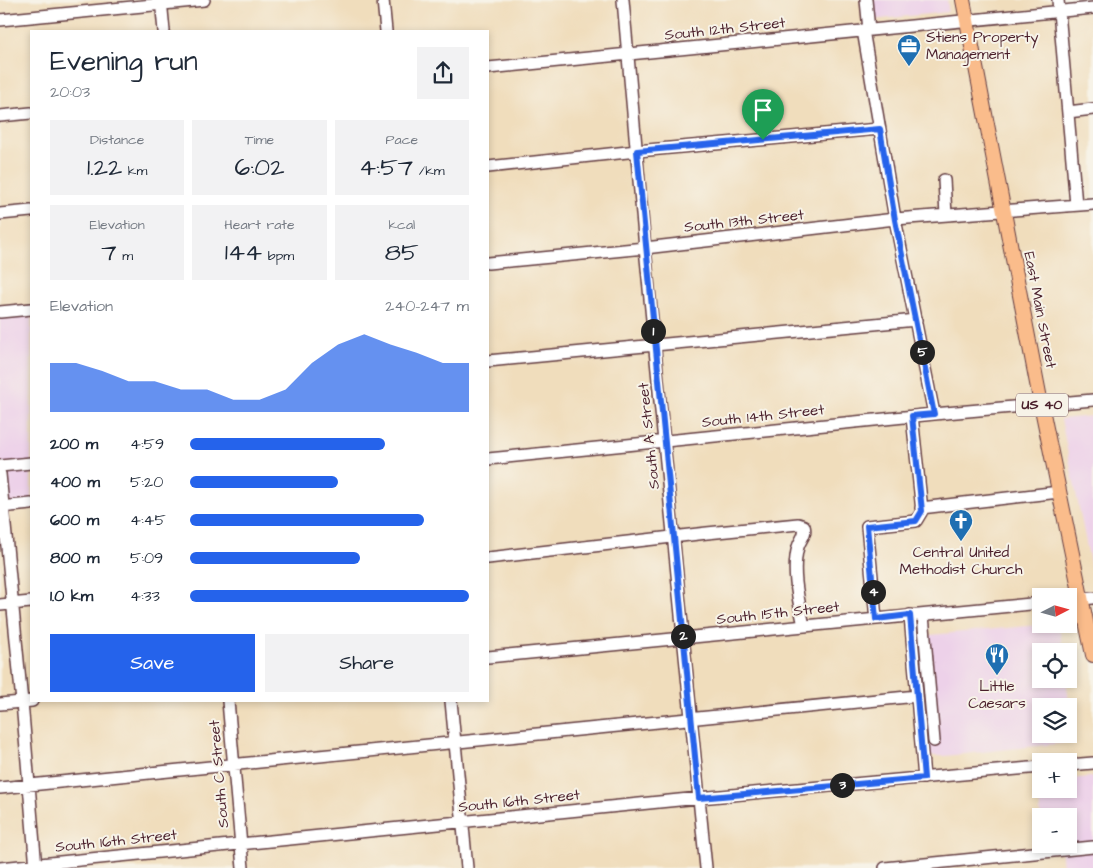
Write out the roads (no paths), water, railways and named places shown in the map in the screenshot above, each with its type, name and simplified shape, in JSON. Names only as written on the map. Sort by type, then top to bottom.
[{"type":"main road","name":"East Main Street","points":[[962,0],[1041,404],[1093,655]]},
{"type":"street","points":[[0,20],[161,2],[204,0]]},
{"type":"street","points":[[383,0],[386,30]]},
{"type":"street","name":"South A Street","points":[[622,0],[706,868]]},
{"type":"street","points":[[866,0],[866,30],[880,129],[895,220],[934,414]]},
{"type":"street","points":[[161,2],[164,30]]},
{"type":"street","points":[[1059,6],[1076,205]]},
{"type":"street","name":"South 12th Street","points":[[489,68],[966,20],[1059,6],[1093,8]]},
{"type":"street","points":[[1068,112],[1093,109]]},
{"type":"street","points":[[0,116],[30,113]]},
{"type":"street","points":[[489,167],[637,151],[880,129]]},
{"type":"street","points":[[944,180],[946,216]]},
{"type":"street","name":"South 13th Street","points":[[489,263],[645,248],[895,220],[1093,204]]},
{"type":"street","points":[[0,214],[30,211]]},
{"type":"street","points":[[0,312],[30,309]]},
{"type":"street","points":[[489,361],[916,320]]},
{"type":"street","name":"South 14th Street","points":[[489,459],[912,416],[1093,400]]},
{"type":"street","points":[[876,619],[867,526],[916,521],[922,511],[912,416]]},
{"type":"street","points":[[0,466],[30,463]]},
{"type":"street","points":[[0,474],[12,604],[27,702],[29,785],[36,866]]},
{"type":"street","points":[[921,508],[1059,492]]},
{"type":"street","points":[[2,507],[30,504]]},
{"type":"street","points":[[489,558],[798,524],[804,526],[805,529],[805,534],[798,547],[795,572],[804,626]]},
{"type":"street","points":[[0,605],[30,602]]},
{"type":"street","name":"South 15th Street","points":[[489,657],[1032,604]]},
{"type":"street","points":[[910,615],[924,778]]},
{"type":"street","points":[[922,615],[934,741]]},
{"type":"street","points":[[0,788],[917,696]]},
{"type":"street","points":[[0,704],[27,702]]},
{"type":"street","name":"South C Street","points":[[228,702],[243,868]]},
{"type":"street","points":[[451,702],[467,868]]},
{"type":"street","points":[[1077,764],[1093,763]]},
{"type":"street","name":"South 16th Street","points":[[0,868],[36,866],[699,798],[1032,768]]},
{"type":"street","points":[[885,868],[1093,847]]},
{"type":"place","name":"Stiens Property Management","points":[[909,67]]},
{"type":"place","name":"Central United Methodist Church","points":[[961,542]]},
{"type":"place","name":"Little Caesars","points":[[997,676]]}]
